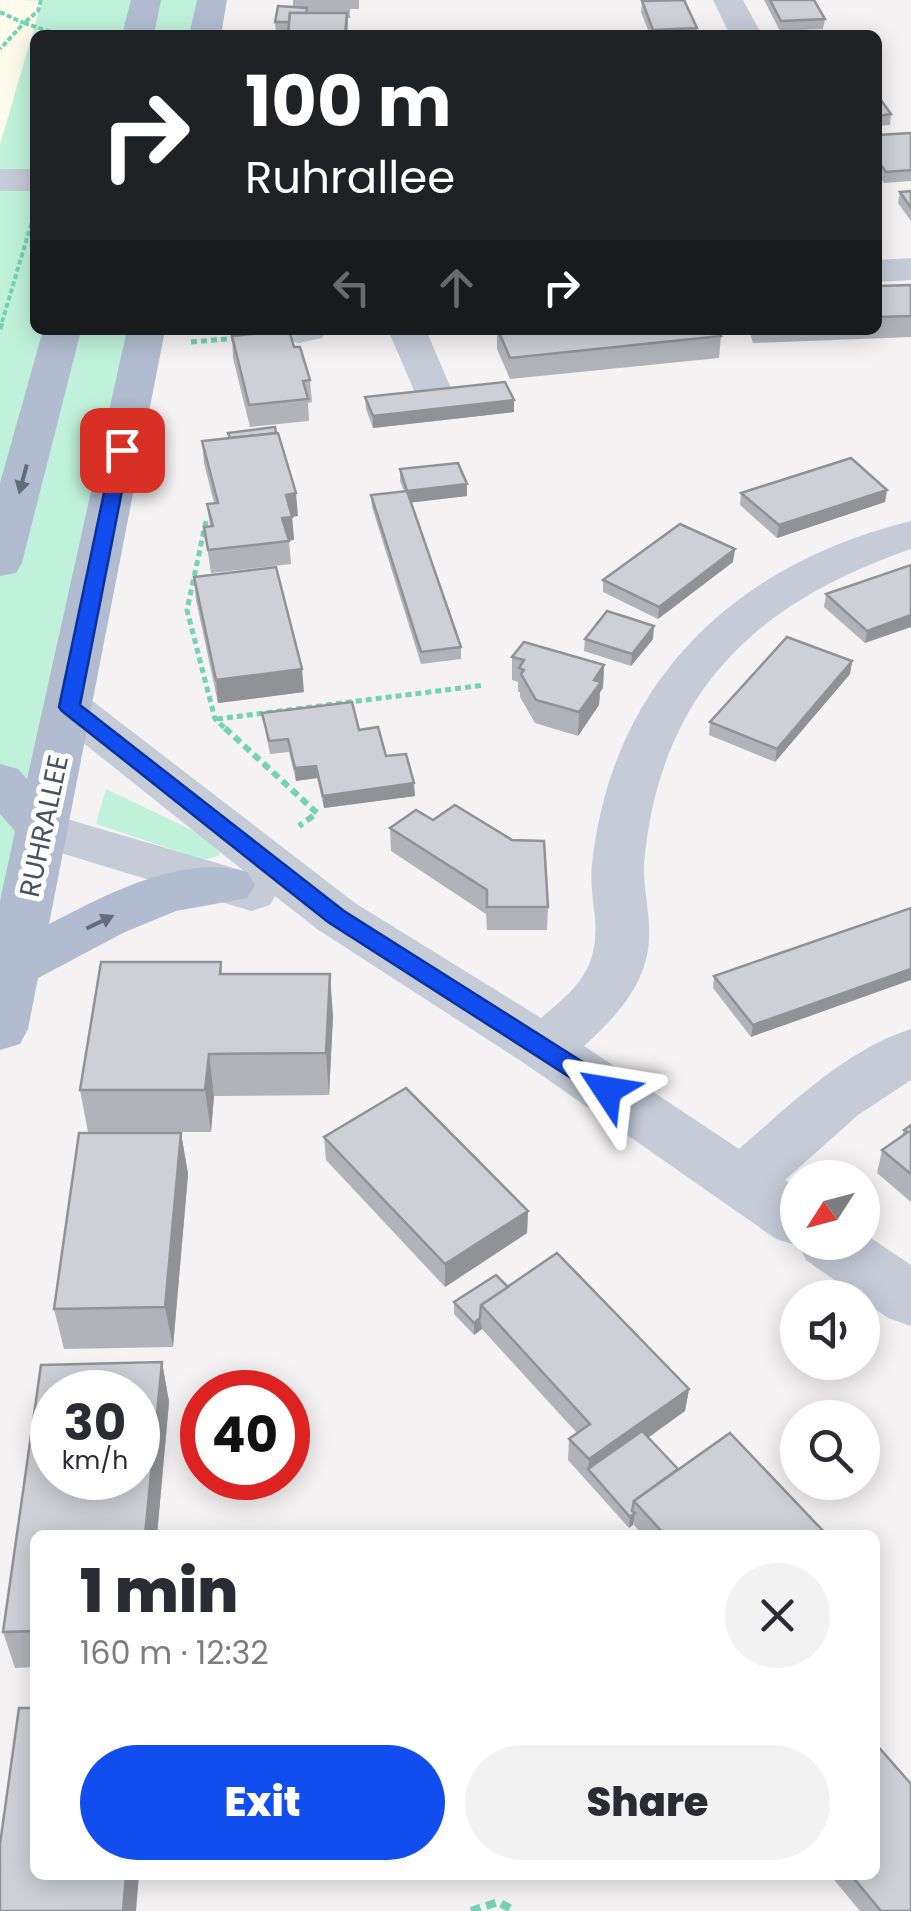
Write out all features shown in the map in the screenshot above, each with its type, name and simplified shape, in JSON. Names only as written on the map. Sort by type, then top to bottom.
[{"type":"main road","points":[[139,30],[146,0]]},
{"type":"main road","points":[[206,30],[212,0]]},
{"type":"main road","points":[[0,563],[61,335]]},
{"type":"main road","name":"RUHRALLEE","points":[[0,1028],[7,959],[43,830],[145,335]]},
{"type":"main road","points":[[0,781],[43,830]]},
{"type":"main road","points":[[7,959],[168,893],[243,870]]},
{"type":"street","points":[[728,0],[743,30]]},
{"type":"street","points":[[0,180],[30,180]]},
{"type":"street","points":[[882,272],[911,269]]},
{"type":"street","points":[[409,335],[433,393]]},
{"type":"street","points":[[544,1048],[598,997],[615,974],[622,949],[618,866],[634,776],[668,700],[695,661],[762,601],[810,570],[911,534]]},
{"type":"street","points":[[69,707],[243,870]]},
{"type":"street","points":[[43,830],[243,870],[336,916],[544,1048],[780,1208]]},
{"type":"street","points":[[742,1182],[837,1099],[911,1051]]},
{"type":"street","points":[[854,1260],[911,1299]]},
{"type":"path","points":[[0,49],[38,11],[41,0]]},
{"type":"path","points":[[0,12],[45,30]]},
{"type":"path","points":[[0,330],[30,229]]},
{"type":"path","points":[[206,341],[251,337]]},
{"type":"path","points":[[206,521],[187,610],[216,719],[317,813],[243,870]]},
{"type":"path","points":[[216,719],[484,685]]},
{"type":"path","points":[[471,1911],[498,1902],[515,1911]]},
{"type":"shaded area","points":[[0,0],[42,0],[33,30],[30,30],[0,145]]},
{"type":"green space","points":[[21,0],[210,0],[204,30],[34,30],[42,1]]},
{"type":"green space","points":[[30,42],[30,335],[143,335],[0,1017],[0,145]]},
{"type":"green space","points":[[106,789],[217,842],[220,855],[204,860],[96,824]]},
{"type":"building","points":[[684,0],[697,28],[653,30],[642,1]]},
{"type":"building","points":[[770,0],[814,0],[825,19],[781,21]]},
{"type":"building","points":[[278,6],[307,8],[306,13],[290,13],[289,22],[275,22]]},
{"type":"building","points":[[290,13],[347,13],[345,30],[288,30]]},
{"type":"building","points":[[911,133],[911,170],[886,172],[882,166],[882,135]]},
{"type":"building","points":[[911,191],[911,208],[900,192]]},
{"type":"building","points":[[911,285],[911,316],[882,317],[882,286]]},
{"type":"building","points":[[290,335],[294,347],[300,347],[310,380],[303,381],[308,399],[249,405],[232,336]]},
{"type":"building","points":[[500,335],[721,336],[510,358]]},
{"type":"building","points":[[505,382],[514,400],[373,416],[365,397]]},
{"type":"building","points":[[275,427],[276,433],[230,438],[228,433]]},
{"type":"building","points":[[278,433],[296,493],[286,495],[292,517],[282,518],[289,541],[208,550],[204,527],[213,526],[207,504],[218,503],[202,441]]},
{"type":"building","points":[[851,458],[887,490],[779,525],[741,493]]},
{"type":"building","points":[[458,463],[467,484],[407,491],[400,469]]},
{"type":"building","points":[[407,491],[461,647],[421,652],[371,495]]},
{"type":"building","points":[[680,524],[735,549],[659,607],[603,580]]},
{"type":"building","points":[[911,565],[911,615],[867,631],[826,594]]},
{"type":"building","points":[[276,567],[302,669],[216,680],[194,577]]},
{"type":"building","points":[[607,611],[654,626],[632,654],[585,639]]},
{"type":"building","points":[[787,637],[852,661],[777,749],[710,722]]},
{"type":"building","points":[[524,642],[604,665],[594,680],[601,682],[579,712],[536,700],[521,674],[524,670],[519,668],[524,660],[512,657]]},
{"type":"building","points":[[352,702],[359,730],[378,727],[386,756],[406,754],[414,783],[323,796],[316,766],[295,768],[288,739],[269,741],[262,713]]},
{"type":"building","points":[[455,805],[512,840],[544,841],[548,907],[487,907],[487,890],[390,828],[416,810],[433,820]]},
{"type":"building","points":[[911,908],[911,969],[753,1025],[714,976]]},
{"type":"building","points":[[101,962],[221,962],[220,974],[330,974],[326,1053],[209,1054],[205,1090],[80,1090]]},
{"type":"building","points":[[406,1088],[528,1211],[445,1264],[324,1137]]},
{"type":"building","points":[[911,1125],[911,1174],[882,1150],[908,1132],[904,1130]]},
{"type":"building","points":[[79,1133],[181,1133],[165,1307],[54,1309]]},
{"type":"building","points":[[557,1253],[689,1389],[589,1459],[569,1439],[590,1424],[481,1305]]},
{"type":"building","points":[[496,1275],[508,1287],[481,1305],[480,1318],[474,1323],[454,1302]]},
{"type":"building","points":[[162,1362],[160,1382],[160,1370],[40,1370],[41,1365]]},
{"type":"building","points":[[642,1431],[678,1469],[634,1501],[635,1513],[630,1517],[588,1469]]},
{"type":"building","points":[[730,1433],[780,1486],[780,1500],[794,1500],[822,1530],[660,1530],[634,1501]]},
{"type":"building","points":[[30,1442],[30,1500],[148,1500],[145,1530],[30,1530],[30,1631],[3,1632]]},
{"type":"building","points":[[19,1708],[30,1708],[30,1880],[126,1880],[123,1911],[0,1911],[0,1844]]},
{"type":"building","points":[[880,1749],[911,1784],[911,1911],[881,1911],[855,1880],[880,1880]]},
{"type":"route","points":[[122,450],[69,707],[336,916],[607,1090]]}]
